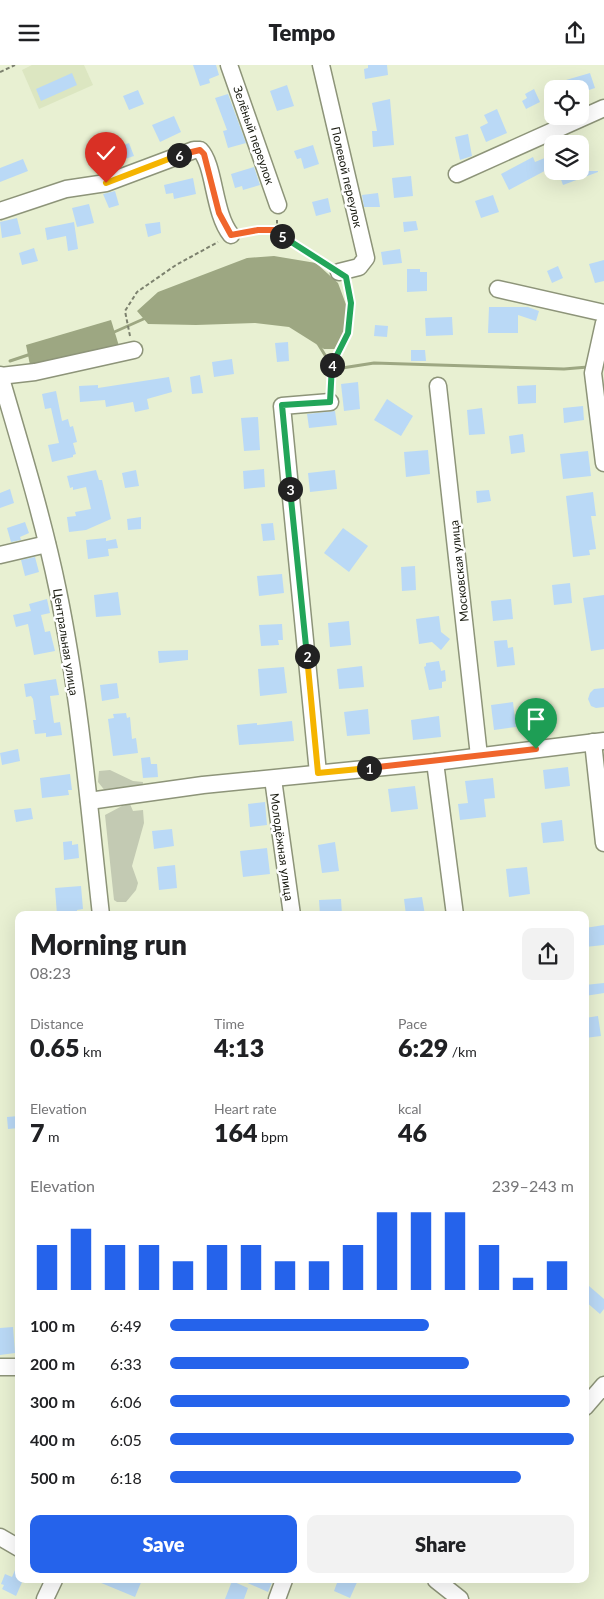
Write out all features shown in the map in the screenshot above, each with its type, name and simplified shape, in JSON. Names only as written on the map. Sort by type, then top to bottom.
[{"type":"street","name":"Зелёный переулок","points":[[229,65],[278,205]]},
{"type":"street","name":"Полевой переулок","points":[[321,65],[366,258],[359,267],[339,272]]},
{"type":"street","points":[[457,174],[604,108]]},
{"type":"street","points":[[0,211],[66,189],[106,183],[200,150],[206,159],[219,213],[231,235]]},
{"type":"street","points":[[498,289],[604,313]]},
{"type":"street","points":[[604,323],[593,373],[604,463]]},
{"type":"street","points":[[0,376],[35,372],[134,350]]},
{"type":"street","name":"Центральная улица","points":[[0,376],[47,544],[70,653],[89,801],[100,911]]},
{"type":"street","name":"Московская улица","points":[[438,387],[479,756]]},
{"type":"street","points":[[318,773],[282,405],[330,402]]},
{"type":"street","points":[[0,555],[47,544]]},
{"type":"street","points":[[89,801],[318,773],[435,762],[598,741],[604,843]]},
{"type":"street","points":[[435,762],[454,911]]},
{"type":"street","name":"Молодёжная улица","points":[[273,779],[291,911]]},
{"type":"street","points":[[0,1367],[15,1367]]},
{"type":"street","points":[[589,1402],[604,1385]]},
{"type":"street","points":[[0,1537],[15,1546]]},
{"type":"street","points":[[45,1599],[53,1583]]},
{"type":"street","points":[[276,1599],[283,1583]]},
{"type":"street","points":[[441,1583],[460,1599]]},
{"type":"path","points":[[0,72],[16,65]]},
{"type":"path","points":[[134,350],[126,311],[137,292],[176,265],[231,235],[258,230],[277,230],[285,239],[346,277],[351,303],[348,333],[342,349],[332,364],[330,402]]},
{"type":"path","points":[[322,363],[332,364]]},
{"type":"shaded area","points":[[32,65],[84,65],[93,85],[39,109],[22,70]]},
{"type":"shaded area","points":[[274,256],[316,263],[338,283],[348,310],[346,330],[337,349],[324,349],[289,327],[255,323],[148,324],[137,311],[158,292],[247,258]]},
{"type":"shaded area","points":[[111,320],[119,346],[30,365],[26,345]]},
{"type":"shaded area","points":[[110,770],[133,781],[143,782],[142,789],[106,792],[98,782],[99,771]]},
{"type":"shaded area","points":[[130,804],[133,811],[143,810],[144,823],[132,866],[138,883],[136,890],[126,902],[117,902],[114,900],[105,815]]},
{"type":"building","points":[[193,65],[216,65],[219,75],[209,79],[210,83],[200,86]]},
{"type":"building","points":[[368,65],[387,65],[388,75],[365,79],[364,69],[368,68]]},
{"type":"building","points":[[72,73],[77,85],[41,101],[36,89]]},
{"type":"building","points":[[590,73],[595,88],[589,90],[589,80],[566,80]]},
{"type":"building","points":[[287,85],[294,106],[277,111],[270,91]]},
{"type":"building","points":[[534,89],[540,102],[526,109],[522,101],[527,98],[525,94]]},
{"type":"building","points":[[138,90],[144,104],[129,110],[123,96]]},
{"type":"building","points":[[228,94],[246,143],[228,148],[223,131],[227,130],[215,98]]},
{"type":"building","points":[[390,99],[394,145],[373,147],[372,131],[377,131],[372,103]]},
{"type":"building","points":[[497,109],[507,133],[486,142],[480,127],[488,123],[484,115]]},
{"type":"building","points":[[174,116],[181,132],[160,142],[152,125]]},
{"type":"building","points":[[468,134],[472,156],[460,160],[455,137]]},
{"type":"building","points":[[129,143],[134,156],[116,162],[111,150]]},
{"type":"building","points":[[313,145],[319,164],[304,169],[301,158],[297,159],[294,151]]},
{"type":"building","points":[[533,157],[535,162],[544,158],[544,171],[509,190],[501,174]]},
{"type":"building","points":[[23,159],[28,171],[0,182],[0,168]]},
{"type":"building","points":[[254,167],[260,185],[243,190],[242,186],[235,188],[231,174]]},
{"type":"building","points":[[589,171],[598,172],[589,175]]},
{"type":"building","points":[[411,176],[413,196],[394,198],[392,178]]},
{"type":"building","points":[[193,178],[196,194],[174,199],[173,193],[166,194],[164,185]]},
{"type":"building","points":[[561,180],[576,180],[563,185]]},
{"type":"building","points":[[115,191],[119,205],[109,208],[103,194]]},
{"type":"building","points":[[378,193],[380,207],[364,207],[362,195]]},
{"type":"building","points":[[493,195],[499,212],[481,218],[475,201]]},
{"type":"building","points":[[328,198],[331,212],[316,216],[312,202]]},
{"type":"building","points":[[89,204],[94,223],[77,227],[72,208]]},
{"type":"building","points":[[17,218],[21,234],[2,238],[0,222]]},
{"type":"building","points":[[416,221],[418,230],[404,232],[403,222]]},
{"type":"building","points":[[74,222],[78,249],[68,251],[66,236],[47,240],[45,228]]},
{"type":"building","points":[[160,222],[161,233],[148,237],[145,224]]},
{"type":"building","points":[[34,248],[38,261],[22,265],[19,253]]},
{"type":"building","points":[[400,249],[402,263],[383,265],[381,252]]},
{"type":"building","points":[[604,260],[604,281],[595,283],[589,264]]},
{"type":"building","points":[[558,266],[563,278],[552,283],[547,271]]},
{"type":"building","points":[[407,269],[420,269],[420,272],[427,272],[427,291],[407,292]]},
{"type":"building","points":[[489,307],[528,307],[539,311],[536,321],[518,315],[518,333],[488,333]]},
{"type":"building","points":[[452,317],[453,335],[426,336],[425,318]]},
{"type":"building","points":[[375,325],[388,326],[387,337],[374,336]]},
{"type":"building","points":[[288,342],[289,361],[277,362],[275,343]]},
{"type":"building","points":[[411,350],[425,350],[426,361],[411,361]]},
{"type":"building","points":[[232,359],[234,374],[214,377],[212,362]]},
{"type":"building","points":[[200,375],[203,393],[192,394],[190,377]]},
{"type":"building","points":[[169,377],[172,392],[147,399],[149,409],[135,412],[133,402],[106,407],[105,400],[80,402],[79,386],[98,385],[98,388]]},
{"type":"building","points":[[358,382],[360,409],[344,411],[341,384]]},
{"type":"building","points":[[536,385],[536,403],[518,404],[517,386]]},
{"type":"building","points":[[56,391],[62,421],[68,419],[70,427],[73,426],[77,442],[73,443],[76,454],[73,457],[52,462],[48,445],[59,443],[51,408],[45,409],[42,394]]},
{"type":"building","points":[[387,399],[413,416],[401,436],[374,420]]},
{"type":"building","points":[[583,406],[584,420],[564,423],[563,408]]},
{"type":"building","points":[[482,408],[485,434],[469,435],[467,410]]},
{"type":"building","points":[[335,411],[337,425],[309,428],[307,414]]},
{"type":"building","points":[[258,417],[260,450],[244,451],[241,418]]},
{"type":"building","points":[[523,434],[525,452],[511,454],[509,436]]},
{"type":"building","points":[[428,450],[430,474],[406,477],[404,452]]},
{"type":"building","points":[[588,451],[591,476],[563,479],[560,454]]},
{"type":"building","points":[[264,469],[265,487],[244,489],[243,471]]},
{"type":"building","points":[[96,470],[99,480],[102,480],[111,519],[86,530],[69,532],[67,517],[76,516],[75,512],[91,509],[86,487],[73,490],[73,487],[70,488],[67,476]]},
{"type":"building","points":[[136,470],[139,486],[125,488],[122,473]]},
{"type":"building","points":[[335,470],[337,489],[310,492],[308,473]]},
{"type":"building","points":[[10,489],[14,503],[0,508],[0,493]]},
{"type":"building","points":[[489,490],[491,501],[477,503],[476,491]]},
{"type":"building","points":[[593,492],[596,516],[591,516],[596,549],[589,550],[590,555],[573,557],[566,496]]},
{"type":"building","points":[[141,517],[141,529],[128,530],[127,519]]},
{"type":"building","points":[[25,522],[29,533],[20,537],[21,540],[11,542],[7,528]]},
{"type":"building","points":[[273,523],[275,540],[263,541],[261,524]]},
{"type":"building","points":[[343,528],[368,546],[349,572],[324,553]]},
{"type":"building","points":[[106,538],[106,541],[116,539],[118,548],[108,549],[109,556],[88,559],[86,540]]},
{"type":"building","points":[[35,557],[39,572],[25,576],[21,560]]},
{"type":"building","points":[[415,566],[416,590],[402,591],[401,567]]},
{"type":"building","points":[[282,574],[284,593],[259,596],[257,576]]},
{"type":"building","points":[[570,583],[572,603],[554,605],[552,585]]},
{"type":"building","points":[[118,592],[121,615],[96,617],[94,595]]},
{"type":"building","points":[[604,595],[604,649],[591,651],[583,598]]},
{"type":"building","points":[[47,599],[50,613],[41,615],[45,632],[50,631],[55,651],[34,655],[28,624],[16,627],[13,615],[31,611],[29,604]]},
{"type":"building","points":[[511,599],[513,619],[493,621],[491,601]]},
{"type":"building","points":[[439,616],[441,632],[450,639],[441,650],[432,642],[419,644],[416,619]]},
{"type":"building","points":[[349,621],[351,645],[330,647],[328,623]]},
{"type":"building","points":[[282,624],[283,640],[278,640],[279,645],[261,646],[259,625]]},
{"type":"building","points":[[507,640],[508,648],[513,647],[515,665],[497,667],[494,641]]},
{"type":"building","points":[[188,650],[188,660],[159,663],[158,651]]},
{"type":"building","points":[[439,661],[441,671],[445,670],[446,681],[442,682],[442,688],[429,690],[424,667],[426,663]]},
{"type":"building","points":[[362,666],[364,687],[339,689],[337,669]]},
{"type":"building","points":[[284,667],[287,693],[260,696],[258,669]]},
{"type":"building","points":[[56,679],[59,695],[50,696],[54,723],[60,722],[62,735],[46,737],[46,733],[35,734],[33,720],[36,720],[33,699],[31,696],[26,697],[24,684]]},
{"type":"building","points":[[117,683],[119,698],[102,701],[100,685]]},
{"type":"building","points":[[604,688],[604,707],[596,708],[591,706],[588,699],[590,693],[594,689]]},
{"type":"building","points":[[513,702],[516,727],[494,730],[491,705]]},
{"type":"building","points":[[368,709],[370,734],[347,736],[344,712]]},
{"type":"building","points":[[126,713],[127,718],[130,717],[132,739],[136,738],[138,753],[113,756],[108,719],[114,718],[113,714]]},
{"type":"building","points":[[439,716],[441,737],[413,740],[411,720]]},
{"type":"building","points":[[292,721],[294,741],[239,745],[237,725]]},
{"type":"building","points":[[18,749],[20,761],[2,765],[0,753]]},
{"type":"building","points":[[150,757],[151,764],[157,764],[158,777],[143,778],[141,758]]},
{"type":"building","points":[[568,767],[570,786],[545,789],[543,770]]},
{"type":"building","points":[[70,774],[72,790],[68,790],[69,795],[42,798],[40,778]]},
{"type":"building","points":[[493,778],[495,798],[484,799],[486,817],[460,820],[458,804],[468,803],[465,781]]},
{"type":"building","points":[[415,786],[418,809],[391,812],[388,789]]},
{"type":"building","points":[[265,802],[267,825],[250,827],[248,804]]},
{"type":"building","points":[[31,808],[33,819],[16,822],[14,810]]},
{"type":"building","points":[[562,820],[564,841],[543,843],[541,823]]},
{"type":"building","points":[[172,829],[174,846],[154,849],[152,831]]},
{"type":"building","points":[[72,841],[72,845],[78,844],[79,858],[64,860],[63,842]]},
{"type":"building","points":[[335,842],[339,871],[322,873],[318,845]]},
{"type":"building","points":[[267,848],[270,874],[243,877],[240,851]]},
{"type":"building","points":[[175,865],[177,888],[159,890],[157,867]]},
{"type":"building","points":[[527,867],[530,894],[509,897],[506,869]]},
{"type":"building","points":[[81,886],[83,909],[77,911],[57,911],[55,888]]},
{"type":"building","points":[[422,897],[424,911],[406,911],[404,899]]},
{"type":"building","points":[[341,899],[342,911],[320,911],[319,900]]},
{"type":"building","points":[[604,925],[604,945],[589,947],[589,927]]},
{"type":"building","points":[[604,983],[604,993],[589,995],[589,985]]},
{"type":"building","points":[[598,1016],[601,1036],[589,1038],[589,1017]]},
{"type":"building","points":[[15,1116],[15,1128],[8,1129],[7,1117]]},
{"type":"building","points":[[589,1286],[604,1299],[604,1309],[600,1314],[589,1304]]},
{"type":"building","points":[[13,1327],[15,1353],[0,1355],[0,1328]]},
{"type":"building","points":[[15,1570],[15,1583],[22,1583],[16,1596],[2,1589],[4,1585],[1,1584],[5,1574],[12,1577]]},
{"type":"building","points":[[101,1583],[141,1583],[135,1597]]},
{"type":"building","points":[[231,1583],[237,1583],[248,1588],[244,1599],[225,1599]]},
{"type":"building","points":[[248,1583],[272,1583],[268,1592]]},
{"type":"building","points":[[337,1583],[357,1583],[350,1598],[334,1591]]},
{"type":"waterway","points":[[112,333],[148,317]]},
{"type":"waterway","points":[[317,342],[328,360]]},
{"type":"waterway","points":[[10,361],[31,354]]},
{"type":"waterway","points":[[342,368],[374,363],[564,369],[588,367]]},
{"type":"route","points":[[106,183],[194,150],[200,150],[206,159],[222,222],[231,235],[258,230],[277,230],[285,239],[346,277],[351,303],[348,333],[342,349],[332,364],[330,402],[282,405],[318,773],[435,762],[536,749]]}]
